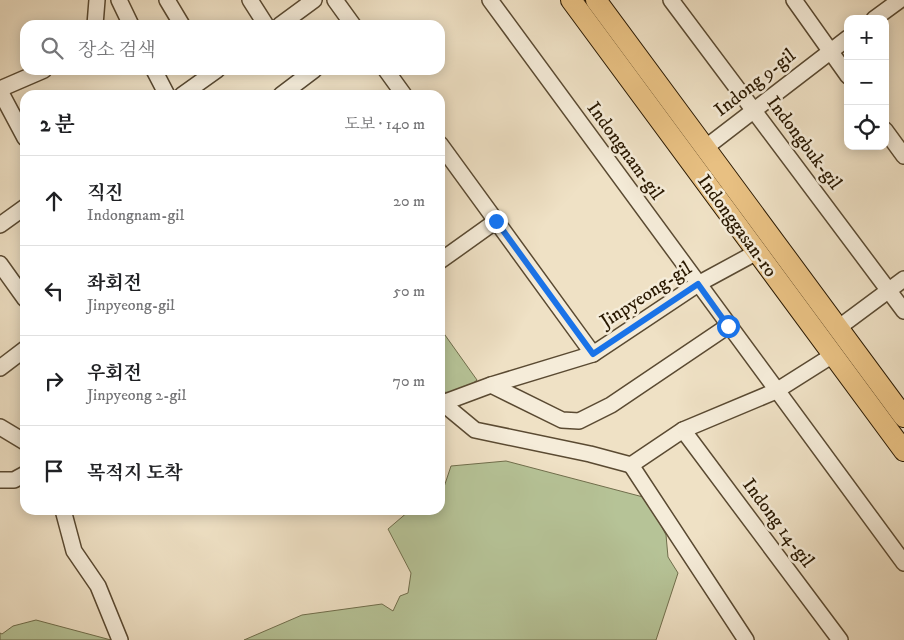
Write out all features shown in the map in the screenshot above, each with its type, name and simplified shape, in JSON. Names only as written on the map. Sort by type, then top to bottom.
[{"type":"main road","name":"Indonggasan-ro","points":[[571,0],[904,451]]},
{"type":"main road","name":"Indonggasan-ro","points":[[596,0],[904,418]]},
{"type":"street","points":[[95,20],[97,0]]},
{"type":"street","points":[[119,0],[129,20]]},
{"type":"street","points":[[167,0],[179,20]]},
{"type":"street","points":[[250,0],[263,20]]},
{"type":"street","points":[[287,20],[314,0]]},
{"type":"street","points":[[335,0],[349,20]]},
{"type":"street","name":"Indongnam-gil","points":[[490,0],[904,563]]},
{"type":"street","name":"Indongbuk-gil","points":[[671,0],[904,311]]},
{"type":"street","points":[[794,0],[844,70]]},
{"type":"street","points":[[879,15],[900,0]]},
{"type":"street","name":"Indong 9-gil","points":[[705,148],[844,41]]},
{"type":"street","points":[[20,128],[0,90],[33,75]]},
{"type":"street","points":[[157,75],[164,90]]},
{"type":"street","points":[[188,90],[207,75]]},
{"type":"street","points":[[288,90],[307,75]]},
{"type":"street","points":[[388,75],[396,90]]},
{"type":"street","points":[[889,135],[904,156]]},
{"type":"street","points":[[445,153],[593,354]]},
{"type":"street","points":[[0,225],[20,211]]},
{"type":"street","points":[[445,257],[496,221]]},
{"type":"street","name":"Jinpyeong-gil","points":[[445,402],[491,385],[593,354],[698,284],[757,252]]},
{"type":"street","points":[[0,264],[20,292]]},
{"type":"street","points":[[838,328],[904,279]]},
{"type":"street","points":[[491,385],[562,420],[579,421],[611,405],[728,326]]},
{"type":"street","points":[[0,368],[20,353]]},
{"type":"street","points":[[630,465],[683,430],[776,391],[832,355]]},
{"type":"street","points":[[445,405],[475,430],[590,454],[630,465],[746,640]]},
{"type":"street","points":[[0,426],[20,439]]},
{"type":"street","name":"Indong 14-gil","points":[[683,430],[840,640]]},
{"type":"street","points":[[0,480],[14,480],[20,477]]},
{"type":"street","points":[[64,515],[74,552],[98,586],[120,640]]},
{"type":"green space","points":[[445,335],[477,380],[461,393],[445,392]]},
{"type":"green space","points":[[506,461],[647,498],[666,535],[668,557],[678,573],[656,640],[244,640],[302,615],[382,604],[393,611],[400,596],[408,593],[411,573],[388,529],[404,515],[445,515],[445,484],[451,466]]},
{"type":"green space","points":[[36,620],[111,640],[0,640],[0,633],[2,634],[13,626]]},
{"type":"route","points":[[496,221],[593,354],[698,284],[728,326]]}]
